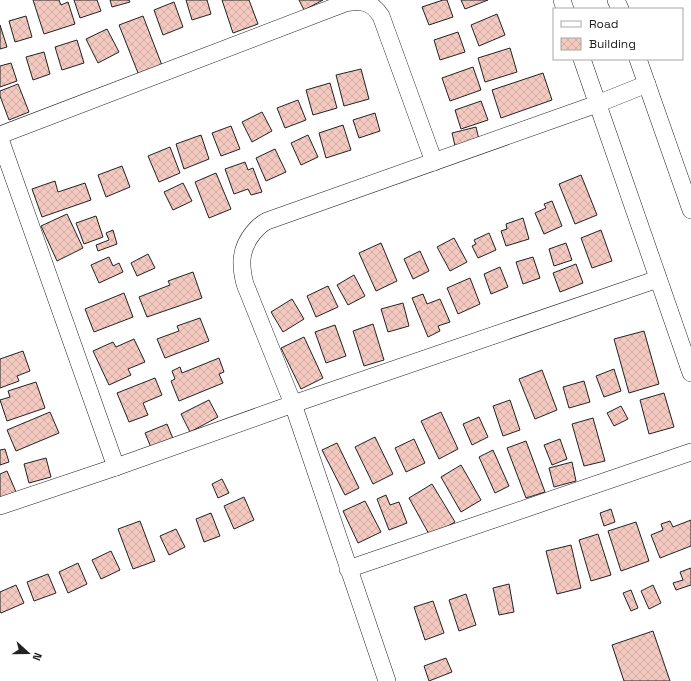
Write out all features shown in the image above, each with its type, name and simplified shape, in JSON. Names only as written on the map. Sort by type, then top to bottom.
[{"type":"street","points":[[0,134],[345,3],[360,1],[373,6],[381,16],[434,162]]},
{"type":"street","points":[[582,60],[691,373]]},
{"type":"street","points":[[638,60],[691,210]]},
{"type":"street","points":[[386,681],[293,404],[245,284],[242,271],[243,250],[249,238],[261,224],[267,221],[597,104],[647,84]]},
{"type":"street","points":[[0,139],[116,467]]},
{"type":"street","points":[[0,506],[658,279]]},
{"type":"street","points":[[348,569],[691,452]]},
{"type":"building","points":[[33,0],[59,0],[61,5],[68,2],[75,24],[44,34]]},
{"type":"building","points":[[74,0],[97,0],[101,11],[80,18]]},
{"type":"building","points":[[110,0],[129,0],[130,2],[112,7]]},
{"type":"building","points":[[186,0],[207,0],[211,14],[192,20]]},
{"type":"building","points":[[222,0],[249,0],[258,24],[233,33]]},
{"type":"building","points":[[299,0],[323,0],[304,10]]},
{"type":"building","points":[[447,0],[453,17],[429,25],[422,7]]},
{"type":"building","points":[[461,0],[488,0],[465,9]]},
{"type":"building","points":[[174,2],[183,27],[163,35],[154,10]]},
{"type":"building","points":[[497,14],[505,35],[479,46],[471,25]]},
{"type":"building","points":[[26,16],[32,37],[15,42],[9,21]]},
{"type":"building","points":[[143,16],[163,68],[140,78],[119,25]]},
{"type":"building","points":[[0,25],[7,47],[0,49]]},
{"type":"building","points":[[107,29],[119,52],[98,63],[86,39]]},
{"type":"building","points":[[458,32],[465,52],[440,60],[434,40]]},
{"type":"building","points":[[77,40],[84,63],[62,70],[55,47]]},
{"type":"building","points":[[510,48],[517,72],[485,82],[478,58]]},
{"type":"building","points":[[44,52],[50,74],[33,80],[26,57]]},
{"type":"building","points":[[11,63],[17,81],[0,87],[0,66]]},
{"type":"building","points":[[473,67],[481,90],[450,101],[442,78]]},
{"type":"building","points":[[361,69],[369,99],[344,106],[336,75]]},
{"type":"building","points":[[543,73],[552,100],[501,118],[492,90]]},
{"type":"building","points":[[330,83],[337,108],[313,115],[306,90]]},
{"type":"building","points":[[18,84],[29,112],[9,120],[0,96],[0,91]]},
{"type":"building","points":[[298,100],[306,120],[285,128],[277,108]]},
{"type":"building","points":[[481,101],[488,120],[461,129],[455,110]]},
{"type":"building","points":[[262,112],[272,131],[252,142],[242,122]]},
{"type":"building","points":[[375,113],[380,131],[359,138],[353,120]]},
{"type":"building","points":[[343,125],[351,150],[326,158],[319,133]]},
{"type":"building","points":[[231,126],[240,149],[221,156],[212,133]]},
{"type":"building","points":[[476,127],[480,144],[456,150],[452,133]]},
{"type":"building","points":[[201,135],[209,159],[184,169],[176,144]]},
{"type":"building","points":[[308,135],[318,157],[301,165],[291,143]]},
{"type":"building","points":[[170,147],[180,173],[159,182],[148,156]]},
{"type":"building","points":[[275,149],[286,172],[266,181],[256,158]]},
{"type":"building","points":[[245,162],[248,170],[253,168],[262,192],[251,195],[248,189],[234,194],[225,169]]},
{"type":"building","points":[[122,166],[130,187],[106,197],[98,175]]},
{"type":"building","points":[[216,173],[231,209],[209,218],[195,182]]},
{"type":"building","points":[[581,175],[597,215],[575,224],[559,184]]},
{"type":"building","points":[[55,181],[58,192],[85,183],[91,200],[42,217],[32,189]]},
{"type":"building","points":[[183,183],[192,201],[173,210],[164,192]]},
{"type":"building","points":[[552,201],[562,226],[544,234],[535,213],[546,208],[544,204]]},
{"type":"building","points":[[67,214],[83,248],[57,261],[41,226]]},
{"type":"building","points":[[96,216],[103,237],[84,244],[76,223]]},
{"type":"building","points":[[523,218],[529,239],[506,246],[501,231],[507,229],[506,224]]},
{"type":"building","points":[[113,230],[117,244],[98,251],[96,245],[109,240],[106,233]]},
{"type":"building","points":[[601,230],[612,261],[592,268],[581,238]]},
{"type":"building","points":[[489,233],[496,250],[478,258],[472,246],[476,244],[474,240]]},
{"type":"building","points":[[454,238],[467,262],[450,271],[437,247]]},
{"type":"building","points":[[381,243],[397,281],[376,291],[359,253]]},
{"type":"building","points":[[566,243],[572,260],[554,266],[549,249]]},
{"type":"building","points":[[420,251],[429,271],[413,279],[404,259]]},
{"type":"building","points":[[148,254],[155,268],[137,276],[131,263]]},
{"type":"building","points":[[109,257],[113,266],[119,263],[123,272],[99,283],[91,265]]},
{"type":"building","points":[[533,257],[540,278],[523,284],[516,262]]},
{"type":"building","points":[[576,264],[583,283],[560,292],[553,273]]},
{"type":"building","points":[[500,267],[508,287],[491,294],[484,274]]},
{"type":"building","points":[[193,272],[202,298],[147,317],[139,297],[170,285],[168,281]]},
{"type":"building","points":[[354,275],[365,296],[348,305],[337,285]]},
{"type":"building","points":[[470,278],[480,304],[458,314],[447,288]]},
{"type":"building","points":[[328,286],[338,307],[316,317],[307,296]]},
{"type":"building","points":[[124,293],[133,317],[94,332],[85,309]]},
{"type":"building","points":[[423,294],[427,304],[440,299],[450,322],[438,326],[440,331],[428,337],[412,298]]},
{"type":"building","points":[[292,299],[304,319],[283,332],[271,312]]},
{"type":"building","points":[[403,303],[409,326],[388,332],[381,309]]},
{"type":"building","points":[[200,318],[209,341],[165,358],[157,339],[179,331],[177,326]]},
{"type":"building","points":[[373,324],[384,360],[364,366],[353,331]]},
{"type":"building","points":[[335,325],[346,356],[326,363],[315,332]]},
{"type":"building","points":[[644,331],[659,384],[629,393],[614,339]]},
{"type":"building","points":[[304,337],[323,378],[301,389],[281,348]]},
{"type":"building","points":[[134,339],[145,362],[128,369],[131,375],[109,385],[93,351],[113,342],[116,347]]},
{"type":"building","points":[[23,351],[30,371],[17,376],[19,381],[0,388],[0,359]]},
{"type":"building","points":[[219,358],[224,372],[219,374],[223,383],[179,401],[171,381],[175,379],[172,371],[180,367],[182,373]]},
{"type":"building","points":[[614,369],[621,391],[604,397],[596,376]]},
{"type":"building","points":[[542,370],[557,410],[535,419],[519,379]]},
{"type":"building","points":[[155,378],[162,395],[143,403],[148,415],[129,422],[117,393]]},
{"type":"building","points":[[584,381],[590,402],[569,408],[563,387]]},
{"type":"building","points":[[36,382],[45,408],[7,421],[0,400],[10,397],[8,391]]},
{"type":"building","points":[[664,393],[674,427],[649,434],[640,400]]},
{"type":"building","points":[[209,400],[218,417],[190,432],[181,414]]},
{"type":"building","points":[[510,400],[520,430],[503,436],[493,406]]},
{"type":"building","points":[[621,406],[628,419],[614,426],[607,413]]},
{"type":"building","points":[[50,412],[59,433],[16,451],[7,430]]},
{"type":"building","points":[[441,412],[458,449],[439,459],[421,421]]},
{"type":"building","points":[[479,417],[488,437],[472,445],[463,424]]},
{"type":"building","points":[[593,418],[605,461],[584,466],[572,424]]},
{"type":"building","points":[[167,424],[174,441],[152,450],[145,433]]},
{"type":"building","points":[[375,437],[393,474],[373,484],[355,447]]},
{"type":"building","points":[[414,439],[425,463],[406,472],[395,448]]},
{"type":"building","points":[[560,439],[567,459],[552,465],[544,445]]},
{"type":"building","points":[[526,441],[545,492],[526,498],[507,448]]},
{"type":"building","points":[[337,443],[359,488],[345,495],[322,450]]},
{"type":"building","points":[[5,449],[9,462],[0,465],[0,450]]},
{"type":"building","points":[[493,450],[509,486],[495,493],[479,457]]},
{"type":"building","points":[[46,458],[51,477],[29,483],[24,464]]},
{"type":"building","points":[[572,462],[576,481],[554,487],[549,468]]},
{"type":"building","points":[[461,465],[481,500],[461,512],[441,477]]},
{"type":"building","points":[[7,471],[16,492],[0,499],[0,474]]},
{"type":"building","points":[[222,479],[229,493],[218,498],[212,484]]},
{"type":"building","points":[[432,484],[455,522],[430,536],[409,498]]},
{"type":"building","points":[[386,495],[390,505],[399,502],[407,523],[389,530],[377,499]]},
{"type":"building","points":[[244,497],[254,520],[234,529],[224,506]]},
{"type":"building","points":[[365,501],[381,532],[358,543],[343,511]]},
{"type":"building","points":[[611,509],[615,522],[604,526],[600,513]]},
{"type":"building","points":[[211,513],[220,536],[204,542],[196,519]]},
{"type":"building","points":[[691,520],[691,546],[660,558],[651,535],[663,530],[661,524],[670,521],[673,527]]},
{"type":"building","points":[[140,521],[155,561],[133,569],[118,529]]},
{"type":"building","points":[[636,522],[649,561],[621,571],[608,531]]},
{"type":"building","points":[[176,529],[185,547],[169,555],[160,536]]},
{"type":"building","points":[[598,534],[611,575],[591,581],[579,540]]},
{"type":"building","points":[[571,545],[581,588],[557,594],[546,551]]},
{"type":"building","points":[[111,551],[120,570],[101,579],[92,560]]},
{"type":"building","points":[[78,563],[87,584],[68,593],[59,572]]},
{"type":"building","points":[[691,568],[691,585],[676,590],[673,583],[683,580],[680,572]]},
{"type":"building","points":[[48,574],[56,593],[34,601],[27,582]]},
{"type":"building","points":[[509,584],[514,612],[499,615],[493,588]]},
{"type":"building","points":[[16,585],[24,603],[1,613],[0,592]]},
{"type":"building","points":[[653,585],[661,603],[649,609],[641,591]]},
{"type":"building","points":[[631,590],[638,608],[631,611],[623,593]]},
{"type":"building","points":[[466,594],[476,625],[459,631],[449,600]]},
{"type":"building","points":[[433,601],[444,633],[425,640],[414,607]]},
{"type":"building","points":[[653,631],[670,681],[624,681],[612,645]]},
{"type":"building","points":[[446,658],[452,672],[429,681],[424,666]]}]
